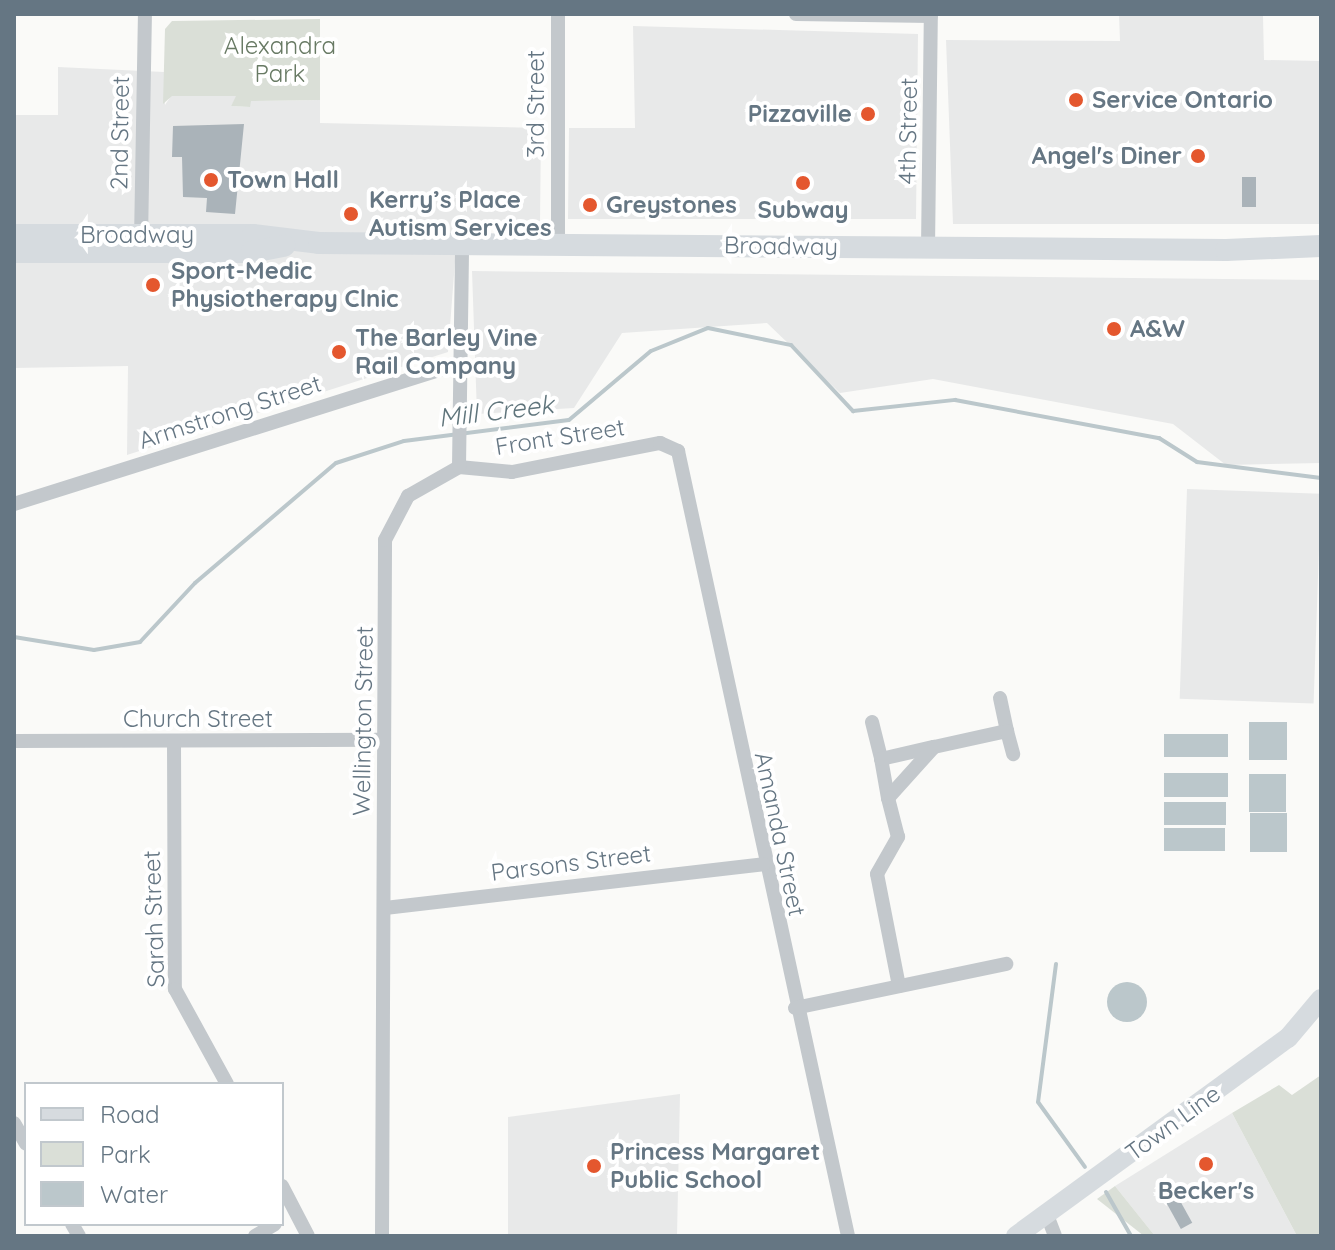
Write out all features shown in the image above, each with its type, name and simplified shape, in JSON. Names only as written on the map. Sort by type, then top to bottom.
[{"type":"main road","name":"Broadway","points":[[14,235],[252,252],[307,242],[1254,250],[1321,246]]},
{"type":"main road","name":"Broadway","points":[[14,252],[141,244]]},
{"type":"main road","name":"Broadway","points":[[1254,250],[1321,257]]},
{"type":"main road","name":"Town Line","points":[[1016,1236],[1288,1038],[1321,999]]},
{"type":"street","name":"2nd Street","points":[[141,244],[145,14]]},
{"type":"street","name":"3rd Street","points":[[558,14],[558,243]]},
{"type":"street","points":[[796,14],[931,15]]},
{"type":"street","name":"4th Street","points":[[928,248],[931,15]]},
{"type":"street","points":[[459,467],[462,243]]},
{"type":"street","name":"Armstrong Street","points":[[14,504],[460,363]]},
{"type":"street","name":"Front Street","points":[[459,467],[512,472],[668,444]]},
{"type":"street","name":"Amanda Street","points":[[668,444],[679,456],[763,864],[848,1236]]},
{"type":"street","name":"Wellington Street","points":[[382,1236],[385,908],[382,740],[387,530],[415,489],[459,467]]},
{"type":"street","points":[[1000,698],[1013,754]]},
{"type":"street","points":[[872,722],[898,837],[877,874],[899,986]]},
{"type":"street","points":[[881,759],[1007,731]]},
{"type":"street","name":"Church Street","points":[[14,741],[382,740]]},
{"type":"street","name":"Sarah Street","points":[[174,741],[175,989],[226,1082]]},
{"type":"street","points":[[888,798],[934,747]]},
{"type":"street","name":"Parsons Street","points":[[385,908],[763,864]]},
{"type":"street","points":[[795,1008],[1006,964]]},
{"type":"street","points":[[14,1123],[24,1140]]},
{"type":"street","points":[[284,1190],[308,1236]]},
{"type":"street","points":[[284,1219],[296,1212]]},
{"type":"street","points":[[1047,1215],[1055,1236]]},
{"type":"shaded area","points":[[1119,14],[1263,16],[1264,60],[1321,61],[1321,224],[953,224],[946,40],[1120,41]]},
{"type":"shaded area","points":[[633,26],[918,34],[916,219],[568,219],[569,128],[635,128]]},
{"type":"shaded area","points":[[58,67],[164,72],[165,105],[171,96],[237,96],[231,106],[249,107],[250,101],[320,100],[320,123],[541,128],[540,223],[458,223],[448,352],[127,455],[128,366],[14,368],[14,115],[58,115]]},
{"type":"shaded area","points":[[472,271],[1321,280],[1321,463],[1226,465],[1173,424],[933,379],[840,393],[767,323],[622,333],[574,408],[477,414]]},
{"type":"shaded area","points":[[1187,489],[1321,494],[1314,704],[1180,699]]},
{"type":"shaded area","name":"Princess Margaret Public School","points":[[680,1094],[677,1236],[508,1236],[508,1117]]},
{"type":"shaded area","points":[[1232,1113],[1297,1236],[1155,1236],[1115,1186]]},
{"type":"green space","name":"Alexandra Park","points":[[320,19],[320,100],[251,101],[250,107],[231,106],[236,96],[172,96],[163,104],[165,29],[172,21]]},
{"type":"green space","points":[[1321,1075],[1321,1236],[1297,1236],[1232,1113],[1279,1085],[1292,1095]]},
{"type":"green space","points":[[1115,1186],[1155,1236],[1144,1236],[1097,1199]]},
{"type":"water","points":[[1249,722],[1287,722],[1287,760],[1249,760]]},
{"type":"water","points":[[1164,734],[1228,734],[1228,757],[1164,757]]},
{"type":"water","points":[[1164,773],[1228,773],[1228,797],[1164,797]]},
{"type":"water","points":[[1249,774],[1286,774],[1286,812],[1249,812]]},
{"type":"water","points":[[1164,802],[1226,802],[1226,825],[1164,825]]},
{"type":"water","points":[[1250,813],[1287,813],[1287,852],[1250,852]]},
{"type":"water","points":[[1164,828],[1225,828],[1225,851],[1164,851]]},
{"type":"water","points":[[1127,982],[1141,988],[1147,1002],[1141,1016],[1127,1022],[1113,1016],[1107,1002],[1113,988]]},
{"type":"building","name":"Town Hall","points":[[244,124],[235,214],[206,212],[207,198],[183,197],[182,157],[172,157],[173,126]]},
{"type":"building","points":[[1242,177],[1256,177],[1256,207],[1242,207]]},
{"type":"building","points":[[1168,1179],[1192,1223],[1181,1229],[1157,1185]]},
{"type":"waterway","name":"Mill Creek","points":[[14,637],[94,650],[140,642],[195,583],[336,463],[404,441],[569,420],[651,351],[708,328],[791,345],[853,411],[955,400],[1159,438],[1197,462],[1321,478]]},
{"type":"waterway","points":[[1056,964],[1038,1102],[1085,1167]]},
{"type":"waterway","points":[[1106,1192],[1131,1236]]},
{"type":"place","name":"Service Ontario","points":[[1076,100]]},
{"type":"place","name":"Pizzaville","points":[[868,114]]},
{"type":"place","name":"Angel's Diner","points":[[1198,156]]},
{"type":"place","name":"Town Hall","points":[[211,180]]},
{"type":"place","name":"Subway","points":[[803,183]]},
{"type":"place","name":"Greystones","points":[[590,205]]},
{"type":"place","name":"Kerry’s Place Autism Services","points":[[351,214]]},
{"type":"place","name":"Sport-Medic Physiotherapy Clnic","points":[[153,285]]},
{"type":"place","name":"A&W","points":[[1114,329]]},
{"type":"place","name":"The Barley Vine Rail Company","points":[[339,352]]},
{"type":"place","name":"Becker's","points":[[1206,1164]]},
{"type":"place","name":"Princess Margaret Public School","points":[[594,1166]]}]
